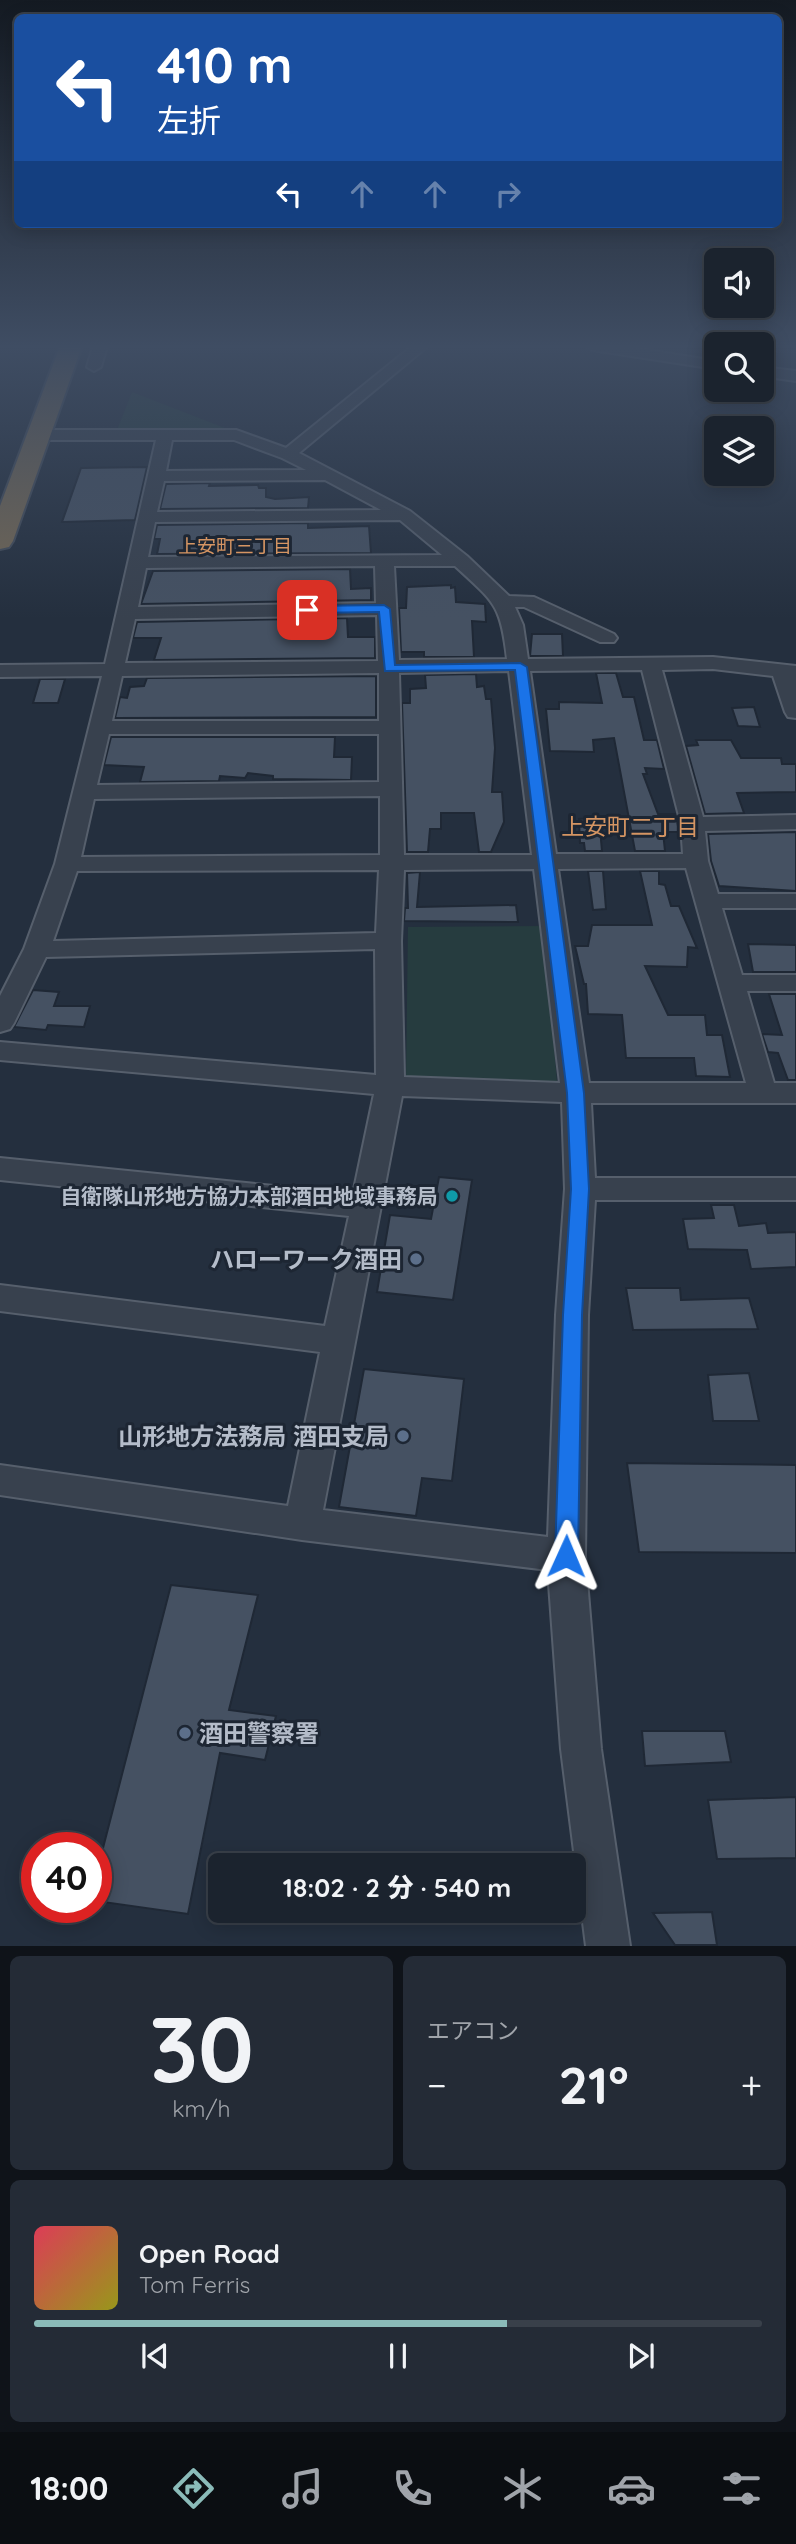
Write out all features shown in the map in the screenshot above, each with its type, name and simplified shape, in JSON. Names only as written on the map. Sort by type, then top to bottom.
[{"type":"highway","points":[[0,541],[38,437]]},
{"type":"street","points":[[0,1023],[37,949],[67,864],[127,613],[164,437]]},
{"type":"street","points":[[241,437],[288,454],[404,515],[460,560],[503,602],[513,625],[576,1093],[580,1189],[572,1315],[566,1556],[581,1749],[608,1945]]},
{"type":"street","points":[[288,454],[309,437]]},
{"type":"street","points":[[156,476],[329,475]]},
{"type":"street","points":[[146,517],[404,515]]},
{"type":"street","points":[[302,1524],[390,1086],[388,941],[392,863],[389,668],[384,609],[384,560]]},
{"type":"street","points":[[137,563],[460,560]]},
{"type":"street","points":[[503,602],[527,601],[607,638]]},
{"type":"street","points":[[127,613],[384,609]]},
{"type":"street","points":[[0,671],[651,666],[713,663],[789,671],[796,712]]},
{"type":"street","points":[[651,666],[693,824],[696,861],[763,1094]]},
{"type":"street","points":[[99,728],[390,727]]},
{"type":"street","points":[[84,792],[390,789]]},
{"type":"street","points":[[693,824],[796,822]]},
{"type":"street","points":[[67,864],[696,861]]},
{"type":"street","points":[[707,901],[796,901]]},
{"type":"street","points":[[37,949],[388,941]]},
{"type":"street","points":[[731,983],[796,983]]},
{"type":"street","points":[[0,1051],[390,1086],[576,1093],[796,1093]]},
{"type":"street","points":[[0,1169],[365,1206]]},
{"type":"street","points":[[580,1189],[796,1189]]},
{"type":"street","points":[[0,1298],[337,1341]]},
{"type":"street","points":[[0,1480],[302,1524],[566,1556]]},
{"type":"green space","points":[[544,926],[557,1082],[406,1077],[408,927]]},
{"type":"building","points":[[147,467],[135,520],[62,522],[81,468]]},
{"type":"building","points":[[210,483],[209,486],[258,485],[259,488],[266,488],[266,497],[275,499],[309,497],[308,508],[160,509],[166,484]]},
{"type":"building","points":[[308,523],[308,528],[369,526],[371,553],[157,554],[160,539],[154,539],[157,525]]},
{"type":"building","points":[[350,569],[351,589],[371,588],[371,600],[141,604],[153,571]]},
{"type":"building","points":[[451,585],[451,588],[455,587],[456,602],[485,604],[486,622],[472,621],[474,657],[424,657],[424,652],[401,652],[399,608],[406,608],[407,587]]},
{"type":"building","points":[[347,618],[348,637],[375,637],[375,658],[154,660],[161,638],[133,638],[137,622]]},
{"type":"building","points":[[532,634],[562,634],[563,656],[530,656]]},
{"type":"building","points":[[596,673],[616,673],[623,697],[634,697],[644,740],[657,740],[664,769],[645,768],[647,774],[643,774],[658,814],[676,814],[679,832],[663,832],[665,851],[635,851],[614,738],[593,740],[594,752],[550,751],[546,709],[559,709],[559,702],[602,703]]},
{"type":"building","points":[[476,674],[477,687],[484,686],[486,699],[491,699],[495,748],[492,792],[502,792],[504,822],[491,852],[479,852],[474,813],[441,813],[441,829],[430,829],[428,852],[407,852],[402,703],[410,703],[410,689],[426,688],[425,675]]},
{"type":"building","points":[[376,676],[376,717],[115,718],[120,697],[127,698],[130,687],[144,686],[147,678]]},
{"type":"building","points":[[40,679],[65,679],[58,703],[33,703]]},
{"type":"building","points":[[754,707],[760,727],[738,726],[732,708]]},
{"type":"building","points":[[111,737],[335,737],[334,757],[352,757],[351,780],[273,779],[273,776],[248,773],[245,778],[220,776],[219,781],[140,782],[144,767],[104,765]]},
{"type":"building","points":[[696,740],[731,740],[741,758],[781,758],[782,764],[796,764],[796,792],[737,793],[744,813],[705,814],[686,746],[698,745]]},
{"type":"building","points":[[599,818],[602,851],[585,851],[584,843],[580,843],[579,819]]},
{"type":"building","points":[[796,832],[796,891],[719,886],[711,861],[708,834]]},
{"type":"building","points":[[588,871],[603,871],[606,909],[593,910]]},
{"type":"building","points":[[640,871],[659,871],[659,884],[665,885],[671,906],[679,906],[697,948],[688,947],[687,967],[645,966],[668,1015],[705,1015],[707,1035],[722,1035],[730,1077],[696,1076],[694,1058],[626,1058],[622,1015],[588,1014],[586,984],[575,946],[588,946],[592,925],[652,925]]},
{"type":"building","points":[[420,872],[417,907],[516,905],[518,922],[404,921],[405,908],[408,908],[407,873]]},
{"type":"building","points":[[748,944],[796,945],[796,972],[753,972]]},
{"type":"building","points":[[33,990],[59,992],[54,1006],[90,1006],[84,1027],[48,1025],[46,1030],[14,1027]]},
{"type":"building","points":[[769,994],[796,994],[796,1080],[788,1080],[778,1053],[768,1052],[762,1034],[782,1035]]},
{"type":"building","name":"ハローワーク酒田","points":[[439,1177],[472,1180],[453,1300],[377,1292],[390,1215],[431,1219]]},
{"type":"building","points":[[711,1205],[734,1205],[739,1226],[766,1223],[768,1233],[796,1232],[796,1267],[751,1269],[747,1250],[688,1249],[683,1219],[714,1218]]},
{"type":"building","points":[[626,1288],[680,1288],[681,1300],[749,1298],[758,1329],[633,1330]]},
{"type":"building","points":[[364,1369],[464,1379],[452,1481],[422,1478],[416,1516],[339,1507]]},
{"type":"building","points":[[749,1373],[759,1421],[713,1421],[708,1375]]},
{"type":"building","points":[[627,1463],[796,1465],[796,1553],[639,1552]]},
{"type":"building","points":[[171,1585],[258,1595],[229,1710],[276,1716],[265,1760],[220,1753],[188,1914],[112,1903],[112,1832],[107,1832]]},
{"type":"building","points":[[642,1731],[725,1731],[731,1762],[645,1766]]},
{"type":"building","points":[[796,1797],[796,1858],[717,1859],[708,1800]]},
{"type":"building","points":[[712,1912],[717,1945],[675,1945],[653,1913]]},
{"type":"place","name":"自衛隊山形地方協力本部酒田地域事務局","points":[[452,1196]]},
{"type":"place","name":"ハローワーク酒田","points":[[416,1259]]},
{"type":"place","name":"山形地方法務局 酒田支局","points":[[403,1436]]},
{"type":"place","name":"酒田警察署","points":[[185,1733]]},
{"type":"district","name":"上安町三丁目","points":[[235,546]]},
{"type":"district","name":"上安町二丁目","points":[[630,826]]},
{"type":"route","points":[[307,610],[384,609],[389,668],[520,667],[576,1093],[580,1189],[572,1315],[566,1556]]}]
